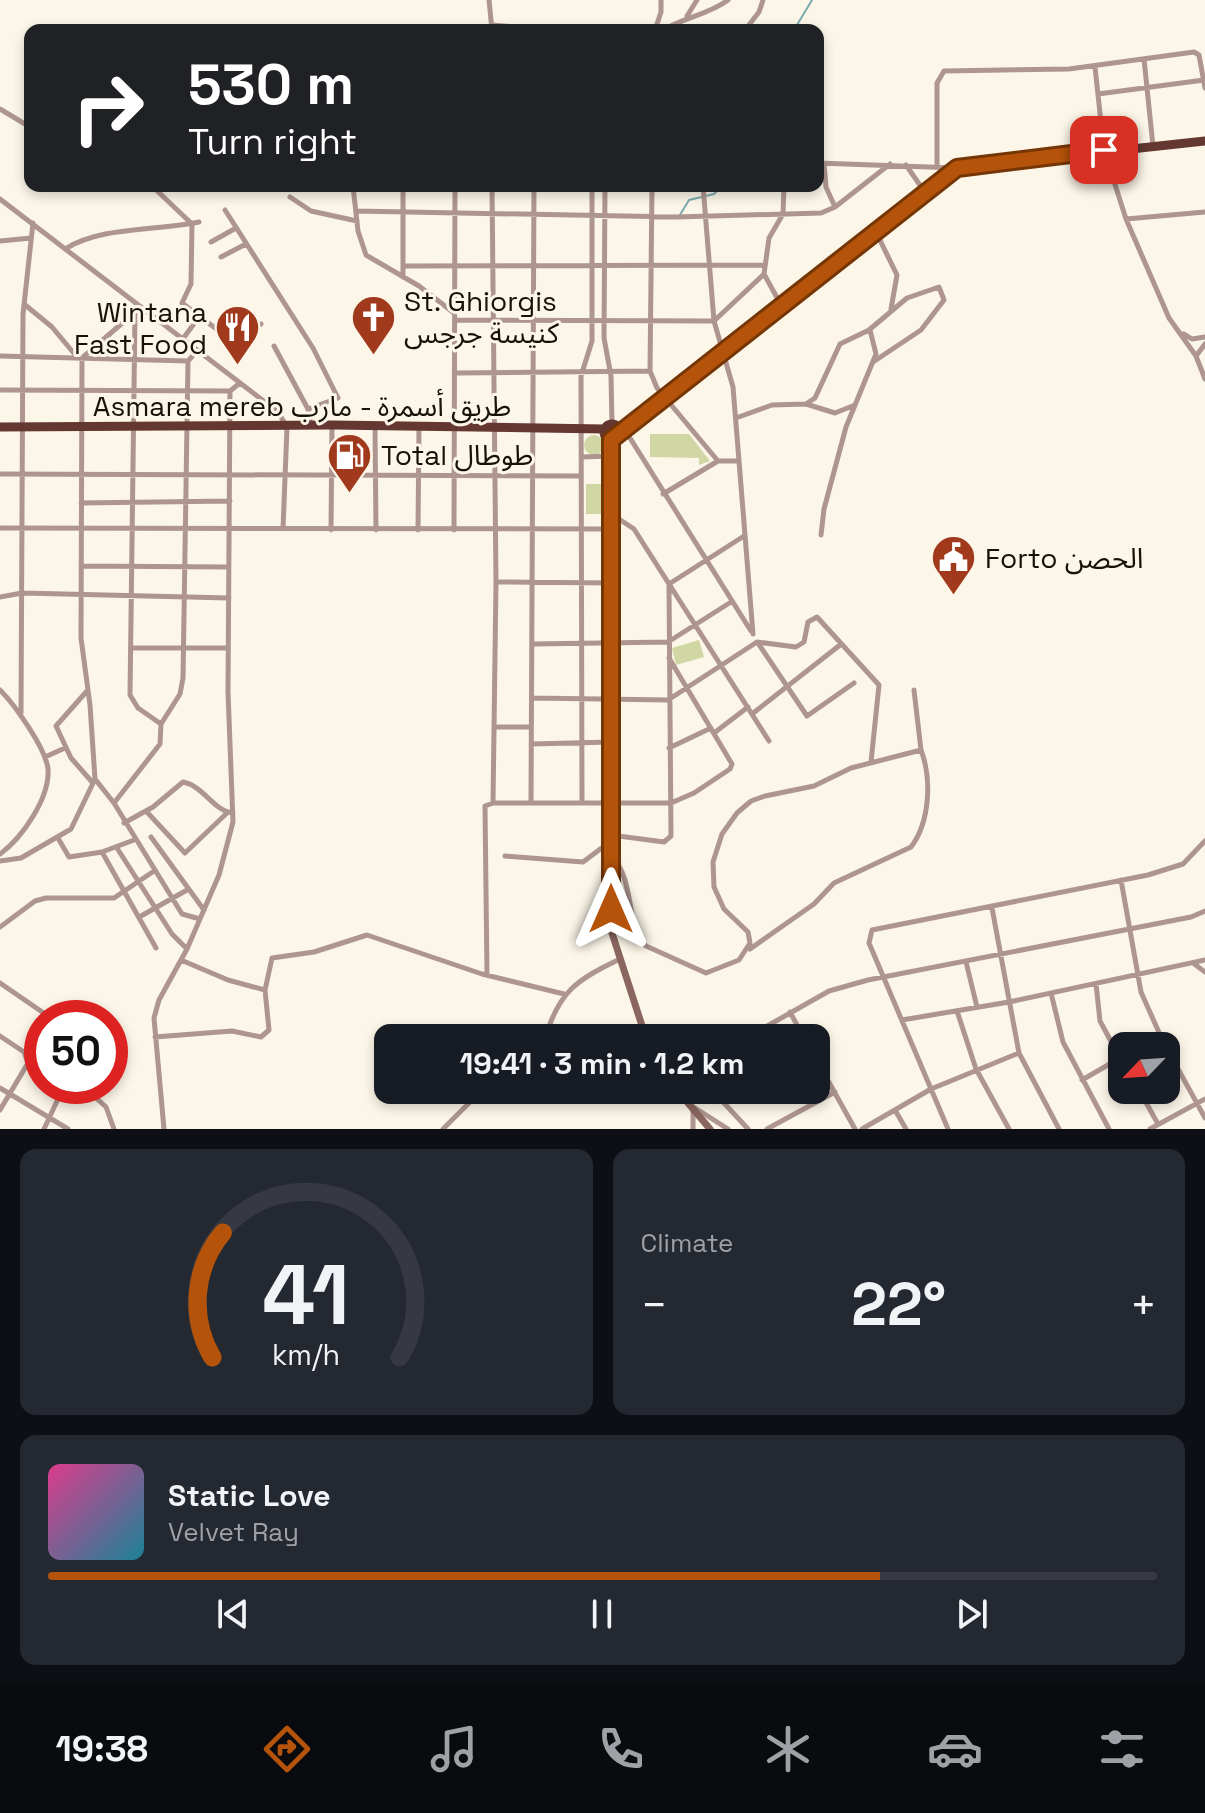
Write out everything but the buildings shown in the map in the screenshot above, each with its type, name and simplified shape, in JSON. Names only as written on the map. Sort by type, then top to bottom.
[{"type":"highway","points":[[623,431],[608,427],[606,438],[618,439],[623,431],[957,168],[1205,141]]},
{"type":"highway","name":"Asmara mereb طريق أسمرة - مارب","points":[[0,427],[332,425],[533,430],[608,427]]},
{"type":"main road","points":[[611,440],[611,930],[618,960],[641,1024]]},
{"type":"main road","points":[[689,1104],[710,1129]]},
{"type":"street","points":[[489,0],[492,24]]},
{"type":"street","points":[[656,24],[661,0]]},
{"type":"street","points":[[687,16],[697,0]]},
{"type":"street","points":[[673,24],[687,16],[707,12],[728,0]]},
{"type":"street","points":[[749,24],[762,2],[769,0]]},
{"type":"street","points":[[937,167],[939,74],[949,70],[1013,72],[1095,67],[1197,53],[1205,88]]},
{"type":"street","points":[[1144,59],[1153,146]]},
{"type":"street","points":[[1095,67],[1104,150],[1126,219],[1174,326],[1196,356],[1205,379]]},
{"type":"street","points":[[1098,94],[1205,80]]},
{"type":"street","points":[[0,109],[24,123]]},
{"type":"street","points":[[824,163],[957,168]]},
{"type":"street","points":[[356,211],[653,216],[821,213],[835,207],[890,164]]},
{"type":"street","points":[[906,165],[925,192]]},
{"type":"street","points":[[824,177],[835,207]]},
{"type":"street","points":[[159,192],[196,223]]},
{"type":"street","points":[[354,192],[366,255],[403,277],[455,317],[493,320],[714,321],[764,274]]},
{"type":"street","points":[[403,192],[403,277]]},
{"type":"street","points":[[454,530],[455,192]]},
{"type":"street","points":[[492,192],[496,582],[493,803]]},
{"type":"street","points":[[531,802],[534,192]]},
{"type":"street","points":[[582,802],[581,429],[582,372],[592,341],[592,192]]},
{"type":"street","points":[[605,192],[604,320],[611,372],[608,427]]},
{"type":"street","points":[[652,192],[650,371],[657,388],[718,461]]},
{"type":"street","points":[[703,192],[714,321],[725,352],[736,418],[753,634]]},
{"type":"street","points":[[781,305],[764,274],[769,238],[783,214],[784,192]]},
{"type":"street","points":[[290,197],[311,211],[357,221]]},
{"type":"street","points":[[0,199],[278,412],[287,427],[283,529]]},
{"type":"street","points":[[225,210],[313,348],[338,398],[308,409]]},
{"type":"street","points":[[1126,219],[1205,212]]},
{"type":"street","points":[[21,713],[24,304],[33,223]]},
{"type":"street","points":[[65,249],[98,234],[196,223]]},
{"type":"street","points":[[196,223],[191,284],[181,299],[185,307],[231,340],[261,324]]},
{"type":"street","points":[[211,242],[236,228]]},
{"type":"street","points":[[875,230],[897,275],[891,310]]},
{"type":"street","points":[[0,241],[31,238]]},
{"type":"street","points":[[221,257],[246,244]]},
{"type":"street","points":[[403,266],[765,265]]},
{"type":"street","points":[[806,404],[815,398],[840,344],[869,330],[891,310],[928,288],[939,287],[944,294],[939,310],[930,322],[873,362]]},
{"type":"street","points":[[0,861],[21,858],[58,838],[78,819],[94,781],[81,638],[80,358],[52,327],[24,304]]},
{"type":"street","points":[[136,304],[132,703],[161,724]]},
{"type":"street","points":[[80,358],[135,312]]},
{"type":"street","points":[[182,340],[199,317]]},
{"type":"street","points":[[1174,326],[1192,339],[1205,337]]},
{"type":"street","points":[[821,535],[824,509],[877,347],[869,330]]},
{"type":"street","points":[[1196,356],[1205,344]]},
{"type":"street","points":[[274,346],[308,409],[311,426]]},
{"type":"street","points":[[114,803],[160,744],[161,724],[180,694],[186,597],[188,361],[197,351]]},
{"type":"street","points":[[0,356],[188,361]]},
{"type":"street","points":[[456,373],[650,371]]},
{"type":"street","points":[[0,390],[230,391],[240,383]]},
{"type":"street","points":[[164,1129],[154,1018],[159,1000],[201,919],[230,843],[230,391]]},
{"type":"street","points":[[736,418],[772,405],[806,404],[835,413],[856,404]]},
{"type":"street","points":[[331,530],[332,425]]},
{"type":"street","points":[[375,426],[376,530]]},
{"type":"street","points":[[418,530],[419,427]]},
{"type":"street","points":[[623,431],[704,561],[807,716],[854,683]]},
{"type":"street","points":[[581,457],[611,456]]},
{"type":"street","points":[[663,494],[718,461],[737,461]]},
{"type":"street","points":[[0,474],[581,476]]},
{"type":"street","points":[[81,503],[230,501]]},
{"type":"street","points":[[611,520],[619,519],[634,529],[769,741]]},
{"type":"street","points":[[0,528],[611,529]]},
{"type":"street","points":[[669,584],[744,536]]},
{"type":"street","points":[[81,566],[229,567]]},
{"type":"street","points":[[496,582],[611,583]]},
{"type":"street","points":[[505,856],[583,862],[611,838],[669,840],[673,825],[668,700],[669,584]]},
{"type":"street","points":[[0,597],[22,593],[229,598]]},
{"type":"street","points":[[533,644],[668,642],[731,602]]},
{"type":"street","points":[[532,698],[668,700],[757,642],[796,647],[804,642],[808,622],[817,617],[879,685],[871,762]]},
{"type":"street","points":[[752,714],[840,645]]},
{"type":"street","points":[[131,648],[228,648]]},
{"type":"street","points":[[487,975],[485,806],[531,802],[671,803],[694,793],[730,769],[732,764],[669,658]]},
{"type":"street","points":[[0,690],[21,713],[45,757],[47,781],[16,840],[0,854]]},
{"type":"street","points":[[88,690],[56,726],[65,748],[114,803],[182,914],[201,919]]},
{"type":"street","points":[[611,855],[624,869],[636,928],[646,946],[706,973],[724,967],[814,904],[834,883],[911,847],[919,836],[927,806],[914,690]]},
{"type":"street","points":[[669,748],[713,730],[748,707]]},
{"type":"street","points":[[494,727],[531,727]]},
{"type":"street","points":[[531,744],[611,742]]},
{"type":"street","points":[[45,757],[65,748]]},
{"type":"street","points":[[746,952],[750,943],[748,932],[724,909],[714,887],[713,862],[722,834],[751,801],[814,786],[871,762],[921,750]]},
{"type":"street","points":[[124,823],[146,811],[183,782],[190,783],[230,813]]},
{"type":"street","points":[[146,811],[185,853],[230,813]]},
{"type":"street","points":[[151,837],[204,910]]},
{"type":"street","points":[[58,838],[67,857],[102,852],[134,840]]},
{"type":"street","points":[[948,1129],[869,943],[872,930],[992,908],[1183,864],[1205,841]]},
{"type":"street","points":[[117,848],[172,934],[187,949]]},
{"type":"street","points":[[102,852],[141,916],[156,948]]},
{"type":"street","points":[[0,927],[46,898],[97,901],[114,898],[154,871]]},
{"type":"street","points":[[1121,880],[1138,976],[1147,1011],[1158,1032]]},
{"type":"street","points":[[141,916],[187,890]]},
{"type":"street","points":[[992,908],[1019,1053],[1058,1129]]},
{"type":"street","points":[[770,1024],[829,991],[884,976],[1000,956],[1205,911]]},
{"type":"street","points":[[155,1037],[232,1031],[261,1037],[269,1030],[271,1021],[265,990],[272,958],[314,952],[361,935],[487,975],[564,994]]},
{"type":"street","points":[[181,960],[228,980],[265,990]]},
{"type":"street","points":[[551,1024],[564,994],[578,981],[618,960]]},
{"type":"street","points":[[902,1020],[1009,1002],[1205,960]]},
{"type":"street","points":[[966,962],[977,1007]]},
{"type":"street","points":[[1193,963],[1205,972]]},
{"type":"street","points":[[0,983],[25,1000]]},
{"type":"street","points":[[1096,984],[1100,1021],[1108,1036]]},
{"type":"street","points":[[1051,993],[1063,1042],[1109,1129]]},
{"type":"street","points":[[957,1011],[976,1069],[1009,1129]]},
{"type":"street","points":[[790,1012],[796,1024]]},
{"type":"street","points":[[0,1036],[27,1056],[28,1063],[0,1110]]},
{"type":"street","points":[[862,1129],[931,1089],[1019,1053]]},
{"type":"street","points":[[1082,1080],[1108,1067]]},
{"type":"street","points":[[1180,1072],[1205,1118]]},
{"type":"street","points":[[830,1083],[855,1129]]},
{"type":"street","points":[[0,1088],[68,1129]]},
{"type":"street","points":[[767,1129],[835,1092]]},
{"type":"street","points":[[1150,1129],[1205,1099]]},
{"type":"street","points":[[44,1129],[56,1104]]},
{"type":"street","points":[[103,1104],[114,1129]]},
{"type":"street","points":[[443,1129],[468,1104]]},
{"type":"street","points":[[727,1104],[748,1129]]},
{"type":"street","points":[[1147,1104],[1158,1124]]},
{"type":"street","points":[[692,1108],[693,1129]]},
{"type":"street","points":[[692,1108],[728,1129]]},
{"type":"street","points":[[895,1110],[906,1129]]},
{"type":"green space","points":[[650,434],[689,434],[710,461],[699,465],[699,458],[650,457]]},
{"type":"green space","points":[[594,435],[601,438],[604,445],[601,452],[594,455],[587,452],[584,445],[587,438]]},
{"type":"green space","points":[[586,484],[604,484],[603,514],[586,514]]},
{"type":"green space","points":[[699,640],[704,657],[676,665],[672,648]]},
{"type":"waterway","points":[[798,24],[812,0]]},
{"type":"waterway","points":[[680,215],[689,200],[716,192]]},
{"type":"place","name":"St. Ghiorgis كنيسة جرجس","points":[[373,356]]},
{"type":"place","name":"Wintana Fast Food","points":[[238,367]]},
{"type":"place","name":"Total طوطال","points":[[350,494]]},
{"type":"place","name":"Forto الحصن","points":[[954,597]]},
{"type":"route","points":[[611,909],[611,440],[618,439],[621,432],[652,411],[816,276],[957,168],[1104,150]]}]
